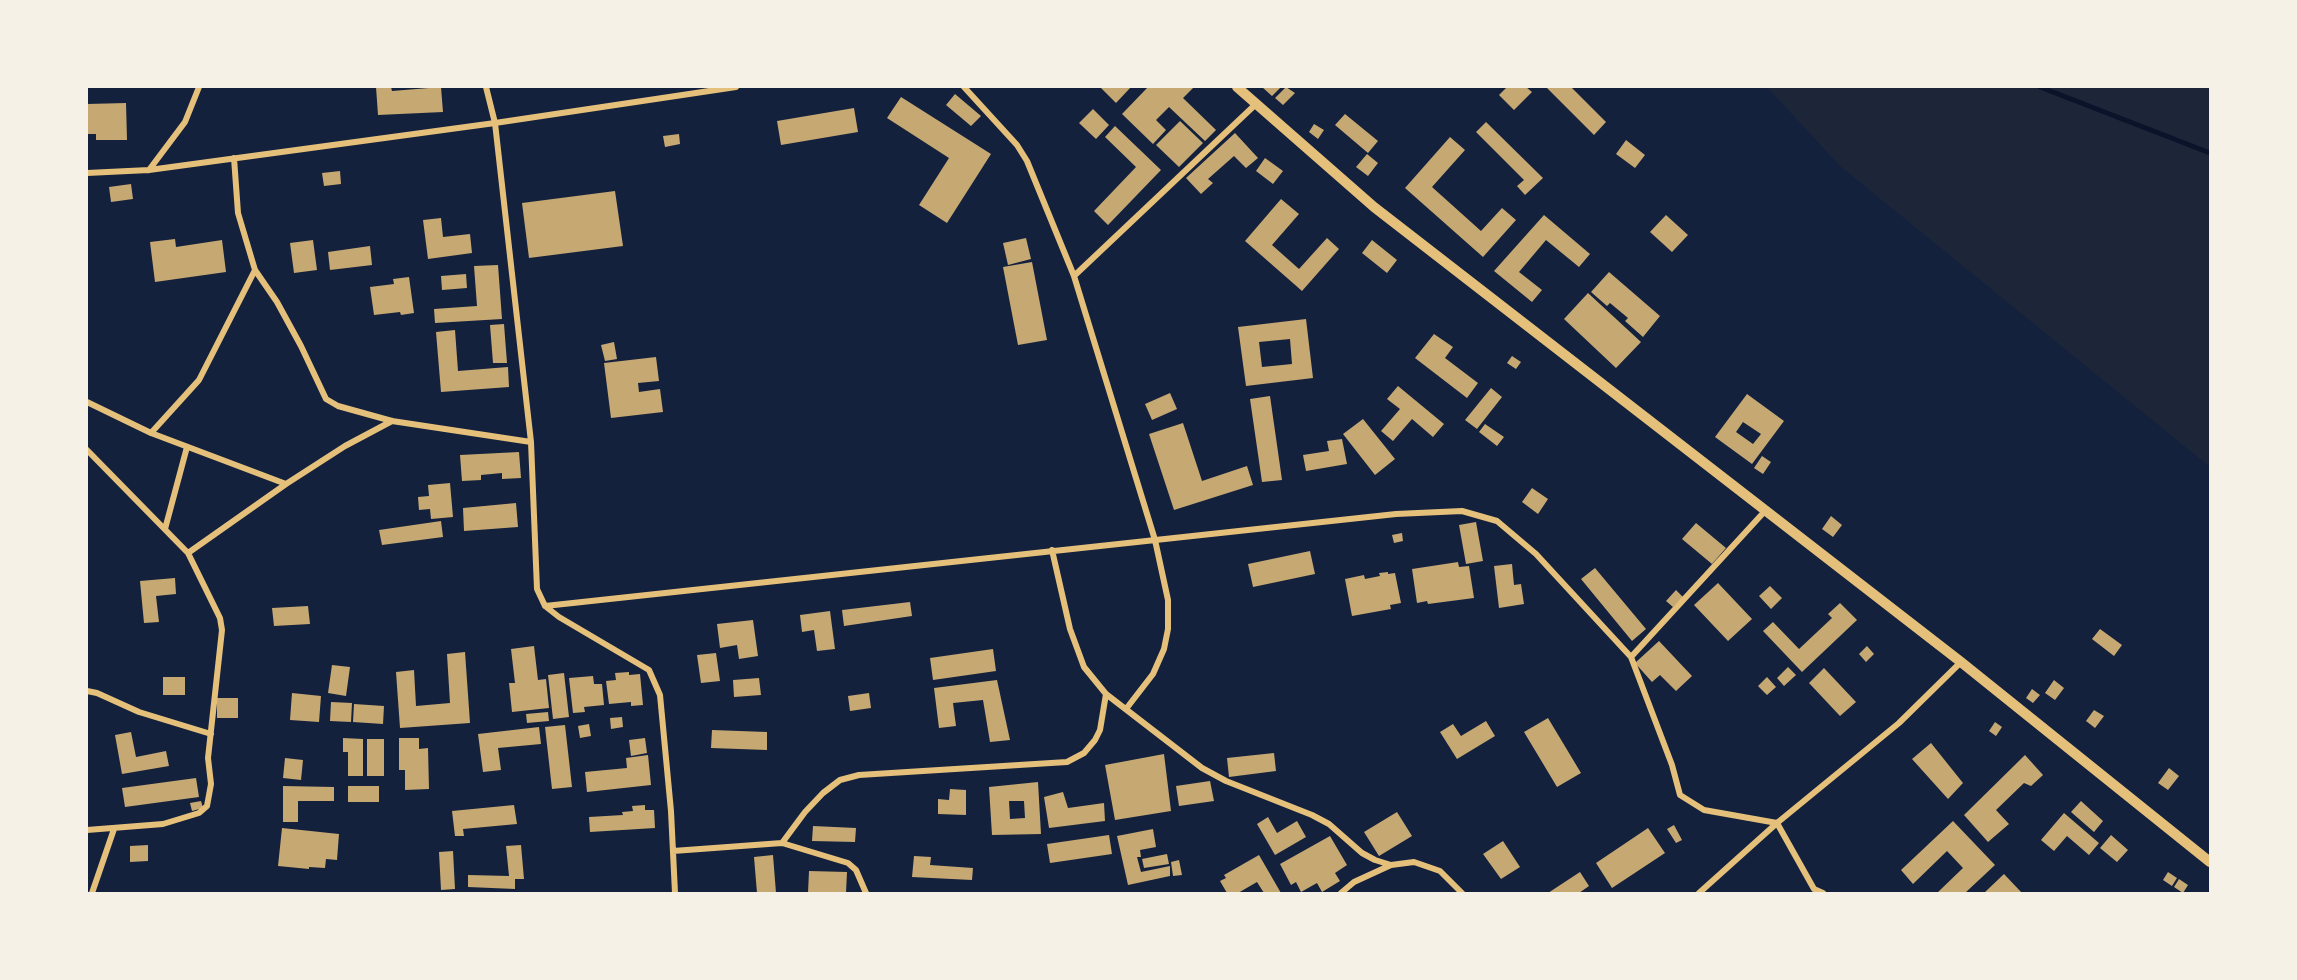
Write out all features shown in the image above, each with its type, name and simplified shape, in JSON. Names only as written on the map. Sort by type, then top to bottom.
[{"type":"street","points":[[149,170],[185,122],[200,87]]},
{"type":"street","points":[[486,87],[495,123],[531,442],[537,589],[545,606],[560,617],[649,669],[660,695],[675,893]]},
{"type":"street","points":[[87,173],[149,170],[495,123],[736,87]]},
{"type":"street","points":[[964,87],[1017,145],[1027,160],[1074,276],[1155,540],[1168,600],[1168,629],[1164,649],[1153,674],[1126,709]]},
{"type":"street","points":[[1237,87],[1374,207],[1961,662],[2210,862]]},
{"type":"street","points":[[1074,276],[1256,104]]},
{"type":"street","points":[[234,158],[238,213],[255,270],[277,302],[326,399],[338,406],[392,421],[531,442]]},
{"type":"street","points":[[151,433],[199,380],[255,270]]},
{"type":"street","points":[[87,402],[151,433],[286,484]]},
{"type":"street","points":[[188,553],[286,484],[345,446],[392,421]]},
{"type":"street","points":[[165,529],[187,447]]},
{"type":"street","points":[[87,450],[188,553],[220,618],[222,630],[208,758],[210,797],[207,806],[199,813],[163,824],[87,830]]},
{"type":"street","points":[[545,606],[1396,514],[1462,511],[1497,521],[1536,554],[1631,657],[1672,765],[1680,795],[1704,810],[1777,823]]},
{"type":"street","points":[[1631,657],[1765,511]]},
{"type":"street","points":[[1052,550],[1070,629],[1084,667],[1106,694],[1202,768],[1226,781],[1312,815],[1329,824],[1362,853],[1390,865]]},
{"type":"street","points":[[1699,893],[1777,823],[1899,723],[1961,662]]},
{"type":"street","points":[[87,691],[97,693],[139,712],[211,734]]},
{"type":"street","points":[[782,843],[805,812],[823,793],[840,780],[859,775],[1067,762],[1084,753],[1095,740],[1100,730],[1106,694]]},
{"type":"street","points":[[1777,823],[1814,889],[1823,893]]},
{"type":"street","points":[[92,893],[114,829]]},
{"type":"street","points":[[673,851],[782,843],[848,863],[856,870],[866,893]]},
{"type":"street","points":[[1341,893],[1354,882],[1390,865],[1414,862],[1440,871],[1462,893]]},
{"type":"shaded area","points":[[1767,87],[2210,87],[2210,467],[1840,166]]},
{"type":"building","points":[[376,87],[391,87],[392,91],[441,87],[443,112],[378,115]]},
{"type":"building","points":[[1100,87],[1131,87],[1116,103]]},
{"type":"building","points":[[1148,87],[1194,87],[1183,98],[1216,130],[1205,141],[1169,107],[1156,120],[1166,130],[1153,144],[1122,114]]},
{"type":"building","points":[[1262,87],[1281,87],[1272,96]]},
{"type":"building","points":[[1286,87],[1295,93],[1283,105],[1275,98]]},
{"type":"building","points":[[1507,87],[1526,87],[1532,92],[1514,110],[1499,95]]},
{"type":"building","points":[[1546,87],[1571,87],[1606,122],[1594,135]]},
{"type":"building","points":[[955,94],[981,116],[971,126],[946,105]]},
{"type":"building","points":[[901,97],[991,154],[947,223],[919,205],[949,158],[887,118]]},
{"type":"building","points":[[126,103],[127,140],[96,140],[96,134],[87,134],[87,104]]},
{"type":"building","points":[[854,108],[858,132],[781,145],[777,121]]},
{"type":"building","points":[[1093,109],[1109,125],[1096,139],[1079,123]]},
{"type":"building","points":[[1345,114],[1378,141],[1368,153],[1335,125]]},
{"type":"building","points":[[1180,121],[1203,143],[1179,167],[1156,145]]},
{"type":"building","points":[[1486,122],[1543,178],[1525,195],[1517,186],[1524,180],[1476,132]]},
{"type":"building","points":[[1314,124],[1324,130],[1318,139],[1309,132]]},
{"type":"building","points":[[1115,126],[1161,170],[1108,225],[1094,211],[1136,167],[1105,137]]},
{"type":"building","points":[[1235,133],[1258,158],[1246,168],[1234,156],[1208,179],[1213,183],[1201,194],[1186,178]]},
{"type":"building","points":[[679,134],[680,144],[665,147],[663,136]]},
{"type":"building","points":[[1450,137],[1465,150],[1432,187],[1481,231],[1502,208],[1516,220],[1483,257],[1405,188]]},
{"type":"building","points":[[1626,140],[1645,155],[1635,168],[1616,154]]},
{"type":"building","points":[[1367,154],[1378,163],[1368,176],[1356,167]]},
{"type":"building","points":[[1265,158],[1283,171],[1273,184],[1256,171]]},
{"type":"building","points":[[340,171],[341,184],[324,186],[322,173]]},
{"type":"building","points":[[131,184],[133,199],[111,202],[109,187]]},
{"type":"building","points":[[615,191],[623,246],[529,258],[522,203]]},
{"type":"building","points":[[1281,199],[1299,214],[1272,245],[1299,269],[1327,238],[1339,249],[1302,291],[1245,241]]},
{"type":"building","points":[[1544,215],[1590,254],[1579,267],[1546,240],[1519,272],[1542,290],[1532,302],[1494,271]]},
{"type":"building","points":[[1666,215],[1688,235],[1672,252],[1650,232]]},
{"type":"building","points":[[441,218],[443,237],[470,234],[472,253],[428,259],[423,220]]},
{"type":"building","points":[[1026,238],[1031,259],[1008,265],[1003,243]]},
{"type":"building","points":[[175,239],[176,247],[222,240],[226,272],[155,282],[150,242]]},
{"type":"building","points":[[313,240],[317,270],[294,273],[290,243]]},
{"type":"building","points":[[1372,240],[1397,260],[1387,273],[1362,253]]},
{"type":"building","points":[[370,246],[372,265],[330,270],[328,252]]},
{"type":"building","points":[[1032,262],[1047,340],[1018,345],[1003,267]]},
{"type":"building","points":[[498,265],[502,319],[435,323],[434,309],[477,306],[474,266]]},
{"type":"building","points":[[1609,272],[1660,316],[1643,337],[1625,321],[1628,318],[1610,303],[1607,306],[1591,292]]},
{"type":"building","points":[[466,274],[467,288],[442,290],[441,276]]},
{"type":"building","points":[[409,277],[414,313],[374,315],[370,287],[394,284],[393,279]]},
{"type":"building","points":[[1588,293],[1641,342],[1616,368],[1564,319]]},
{"type":"building","points":[[1306,319],[1313,378],[1246,386],[1238,327]],"holes":[[[1290,339],[1292,364],[1262,367],[1259,342]]]},
{"type":"building","points":[[504,324],[507,363],[493,363],[490,325]]},
{"type":"building","points":[[455,330],[458,371],[508,367],[509,387],[441,392],[436,332]]},
{"type":"building","points":[[1434,334],[1453,347],[1445,358],[1478,383],[1467,398],[1415,358]]},
{"type":"building","points":[[614,342],[617,359],[605,361],[601,345]]},
{"type":"building","points":[[1512,356],[1521,362],[1516,369],[1507,363]]},
{"type":"building","points":[[656,357],[659,381],[638,383],[639,392],[660,389],[663,412],[611,418],[604,363]]},
{"type":"building","points":[[1398,386],[1444,424],[1433,437],[1412,419],[1393,441],[1381,431],[1400,409],[1387,399]]},
{"type":"building","points":[[1491,388],[1502,397],[1477,429],[1465,420]]},
{"type":"building","points":[[1170,393],[1177,409],[1152,420],[1145,404]]},
{"type":"building","points":[[1747,394],[1784,421],[1752,464],[1715,437]],"holes":[[[1743,422],[1761,434],[1753,444],[1736,432]]]},
{"type":"building","points":[[1270,396],[1282,480],[1262,482],[1250,399]]},
{"type":"building","points":[[1363,419],[1395,459],[1375,475],[1343,434]]},
{"type":"building","points":[[1183,423],[1202,481],[1247,466],[1253,485],[1174,510],[1149,434]]},
{"type":"building","points":[[1485,424],[1504,437],[1497,446],[1479,432]]},
{"type":"building","points":[[1342,439],[1347,464],[1306,471],[1303,455],[1329,451],[1327,441]]},
{"type":"building","points":[[519,452],[521,478],[502,479],[502,473],[481,475],[481,480],[462,481],[460,455]]},
{"type":"building","points":[[1762,456],[1771,462],[1763,474],[1754,468]]},
{"type":"building","points":[[450,483],[453,517],[431,519],[430,509],[419,510],[418,497],[429,496],[428,485]]},
{"type":"building","points":[[1532,488],[1548,499],[1538,514],[1522,502]]},
{"type":"building","points":[[516,503],[518,527],[464,531],[463,508]]},
{"type":"building","points":[[1831,516],[1842,525],[1833,537],[1822,529]]},
{"type":"building","points":[[441,521],[443,537],[382,545],[379,530]]},
{"type":"building","points":[[1476,522],[1483,561],[1466,564],[1459,525]]},
{"type":"building","points":[[1696,523],[1726,548],[1712,564],[1682,539]]},
{"type":"building","points":[[1402,533],[1403,541],[1394,543],[1392,535]]},
{"type":"building","points":[[1310,551],[1315,574],[1253,587],[1248,564]]},
{"type":"building","points":[[1458,562],[1459,567],[1469,566],[1474,598],[1428,604],[1427,601],[1417,603],[1412,569]]},
{"type":"building","points":[[1512,564],[1514,585],[1521,584],[1524,604],[1499,608],[1494,566]]},
{"type":"building","points":[[1595,568],[1646,629],[1632,641],[1581,579]]},
{"type":"building","points":[[1388,572],[1388,574],[1395,573],[1401,603],[1390,605],[1391,609],[1352,616],[1345,579],[1364,575],[1365,579]]},
{"type":"building","points":[[175,578],[176,594],[156,596],[159,622],[144,623],[140,581]]},
{"type":"building","points":[[1718,583],[1752,619],[1728,641],[1694,605]]},
{"type":"building","points":[[1770,586],[1782,598],[1771,609],[1759,596]]},
{"type":"building","points":[[1676,590],[1683,597],[1673,607],[1666,601]]},
{"type":"building","points":[[910,602],[912,616],[844,626],[842,610]]},
{"type":"building","points":[[1840,603],[1857,620],[1802,672],[1763,631],[1773,622],[1799,649],[1832,618],[1828,614]]},
{"type":"building","points":[[308,606],[310,624],[274,626],[272,608]]},
{"type":"building","points":[[830,611],[835,649],[817,651],[814,630],[802,632],[800,615]]},
{"type":"building","points":[[753,620],[758,656],[739,659],[737,645],[720,648],[717,624]]},
{"type":"building","points":[[2100,629],[2122,645],[2114,656],[2092,639]]},
{"type":"building","points":[[1659,641],[1692,676],[1676,691],[1660,675],[1652,682],[1635,663]]},
{"type":"building","points":[[534,646],[538,680],[546,679],[549,708],[512,712],[509,683],[515,683],[511,649]]},
{"type":"building","points":[[1867,646],[1874,654],[1866,662],[1859,654]]},
{"type":"building","points":[[993,649],[996,671],[933,680],[930,658]]},
{"type":"building","points":[[465,652],[470,723],[400,728],[396,672],[414,670],[416,706],[450,703],[447,654]]},
{"type":"building","points":[[716,653],[720,681],[701,683],[697,655]]},
{"type":"building","points":[[332,665],[350,667],[346,696],[328,693]]},
{"type":"building","points":[[1788,667],[1796,675],[1784,686],[1777,678]]},
{"type":"building","points":[[1824,668],[1856,702],[1840,716],[1809,683]]},
{"type":"building","points":[[629,672],[629,675],[640,674],[643,705],[631,706],[631,702],[609,704],[606,681],[616,680],[615,673]]},
{"type":"building","points":[[564,673],[569,717],[553,719],[548,675]]},
{"type":"building","points":[[593,676],[594,684],[602,684],[604,705],[584,707],[585,712],[573,713],[569,678]]},
{"type":"building","points":[[163,677],[185,677],[185,695],[163,695]]},
{"type":"building","points":[[1767,677],[1776,687],[1767,695],[1758,686]]},
{"type":"building","points":[[759,678],[761,695],[734,697],[733,680]]},
{"type":"building","points":[[997,680],[1010,740],[990,742],[983,700],[953,703],[956,726],[939,728],[934,688]]},
{"type":"building","points":[[2054,680],[2064,688],[2055,700],[2045,693]]},
{"type":"building","points":[[2032,689],[2040,695],[2033,703],[2026,698]]},
{"type":"building","points":[[292,693],[321,696],[319,722],[290,720]]},
{"type":"building","points":[[869,693],[871,708],[850,711],[848,696]]},
{"type":"building","points":[[217,698],[238,698],[238,718],[217,718]]},
{"type":"building","points":[[331,702],[352,703],[351,722],[330,721]]},
{"type":"building","points":[[354,704],[384,706],[383,724],[353,722]]},
{"type":"building","points":[[2094,710],[2104,716],[2095,728],[2086,721]]},
{"type":"building","points":[[548,712],[549,721],[527,723],[526,714]]},
{"type":"building","points":[[622,717],[623,727],[611,729],[610,718]]},
{"type":"building","points":[[1548,718],[1581,773],[1557,787],[1524,732]]},
{"type":"building","points":[[1486,721],[1495,736],[1457,759],[1440,732],[1453,724],[1461,736]]},
{"type":"building","points":[[1995,722],[2002,727],[1996,736],[1989,731]]},
{"type":"building","points":[[589,724],[591,736],[580,738],[578,726]]},
{"type":"building","points":[[565,725],[572,787],[552,789],[545,727]]},
{"type":"building","points":[[539,727],[541,744],[498,748],[501,770],[483,772],[478,734]]},
{"type":"building","points":[[712,730],[767,732],[767,750],[711,748]]},
{"type":"building","points":[[131,732],[136,757],[166,751],[169,766],[122,774],[115,735]]},
{"type":"building","points":[[343,738],[363,739],[363,776],[348,776],[348,752],[343,752]]},
{"type":"building","points":[[399,738],[419,738],[419,749],[428,748],[429,789],[405,790],[405,770],[399,770]]},
{"type":"building","points":[[645,738],[647,753],[631,756],[629,740]]},
{"type":"building","points":[[367,739],[384,739],[384,776],[367,776]]},
{"type":"building","points":[[1931,743],[1963,783],[1948,799],[1912,759]]},
{"type":"building","points":[[1274,753],[1276,771],[1229,777],[1227,758]]},
{"type":"building","points":[[1164,754],[1171,811],[1115,820],[1105,765]]},
{"type":"building","points":[[648,755],[651,785],[587,792],[585,772],[627,768],[626,758]]},
{"type":"building","points":[[2025,755],[2043,775],[2031,786],[2024,783],[1996,810],[2009,824],[1988,842],[1964,815]]},
{"type":"building","points":[[285,758],[303,760],[301,780],[283,778]]},
{"type":"building","points":[[2169,768],[2179,776],[2168,790],[2158,783]]},
{"type":"building","points":[[196,778],[199,797],[125,807],[122,788]]},
{"type":"building","points":[[1210,781],[1214,801],[1179,806],[1176,786]]},
{"type":"building","points":[[1038,782],[1041,834],[992,835],[989,787]],"holes":[[[1009,801],[1024,801],[1025,818],[1010,819]]]},
{"type":"building","points":[[283,786],[334,787],[334,801],[298,801],[298,822],[283,822]]},
{"type":"building","points":[[348,786],[379,786],[379,802],[348,802]]},
{"type":"building","points":[[950,789],[966,790],[966,815],[938,814],[938,799],[949,800]]},
{"type":"building","points":[[1063,792],[1068,808],[1104,803],[1105,821],[1049,828],[1044,797]]},
{"type":"building","points":[[201,801],[203,808],[192,811],[190,803]]},
{"type":"building","points":[[2081,801],[2103,821],[2094,832],[2071,812]]},
{"type":"building","points":[[514,805],[517,824],[463,829],[464,836],[455,836],[452,811]]},
{"type":"building","points":[[645,805],[645,810],[654,810],[655,828],[590,832],[589,817],[623,815],[622,812],[633,811],[632,806]]},
{"type":"building","points":[[1397,812],[1412,836],[1379,856],[1364,832]]},
{"type":"building","points":[[2064,813],[2099,843],[2089,855],[2067,836],[2054,851],[2041,840]]},
{"type":"building","points":[[1268,817],[1277,833],[1297,821],[1306,837],[1275,855],[1257,824]]},
{"type":"building","points":[[1953,821],[1995,865],[1965,893],[1937,893],[1963,868],[1947,851],[1913,884],[1901,870]]},
{"type":"building","points":[[1674,825],[1682,840],[1676,843],[1667,829]]},
{"type":"building","points":[[813,826],[856,828],[855,842],[812,841]]},
{"type":"building","points":[[282,828],[339,834],[337,860],[326,859],[325,868],[278,866]]},
{"type":"building","points":[[1648,828],[1665,853],[1612,888],[1596,863]]},
{"type":"building","points":[[1153,829],[1156,847],[1140,850],[1141,857],[1137,857],[1141,872],[1170,866],[1170,876],[1128,885],[1117,836]]},
{"type":"building","points":[[1109,835],[1112,854],[1050,863],[1047,844]]},
{"type":"building","points":[[2111,835],[2128,850],[2117,862],[2100,848]]},
{"type":"building","points":[[1330,836],[1347,865],[1335,873],[1340,881],[1322,892],[1317,883],[1301,892],[1296,882],[1291,885],[1280,864]]},
{"type":"building","points":[[1503,841],[1520,867],[1501,879],[1483,854]]},
{"type":"building","points":[[148,845],[148,861],[130,862],[130,846]]},
{"type":"building","points":[[521,845],[524,879],[515,879],[515,889],[468,887],[468,875],[509,876],[506,846]]},
{"type":"building","points":[[453,851],[455,889],[441,890],[439,852]]},
{"type":"building","points":[[1167,854],[1169,864],[1144,868],[1142,859]]},
{"type":"building","points":[[773,855],[776,893],[757,893],[754,857]]},
{"type":"building","points":[[1259,855],[1281,893],[1264,893],[1257,882],[1238,893],[1227,893],[1220,881],[1226,878],[1224,875]]},
{"type":"building","points":[[914,856],[931,857],[930,865],[973,868],[972,880],[912,877]]},
{"type":"building","points":[[1179,860],[1182,875],[1173,876],[1171,862]]},
{"type":"building","points":[[809,871],[847,872],[846,893],[808,893]]},
{"type":"building","points":[[1580,872],[1589,886],[1579,893],[1548,893]]},
{"type":"building","points":[[2168,872],[2177,878],[2172,886],[2163,880]]},
{"type":"building","points":[[2004,874],[2022,893],[1984,893]]},
{"type":"building","points":[[2179,879],[2188,885],[2183,893],[2174,887]]},
{"type":"waterway","points":[[2040,87],[2210,153]]}]
